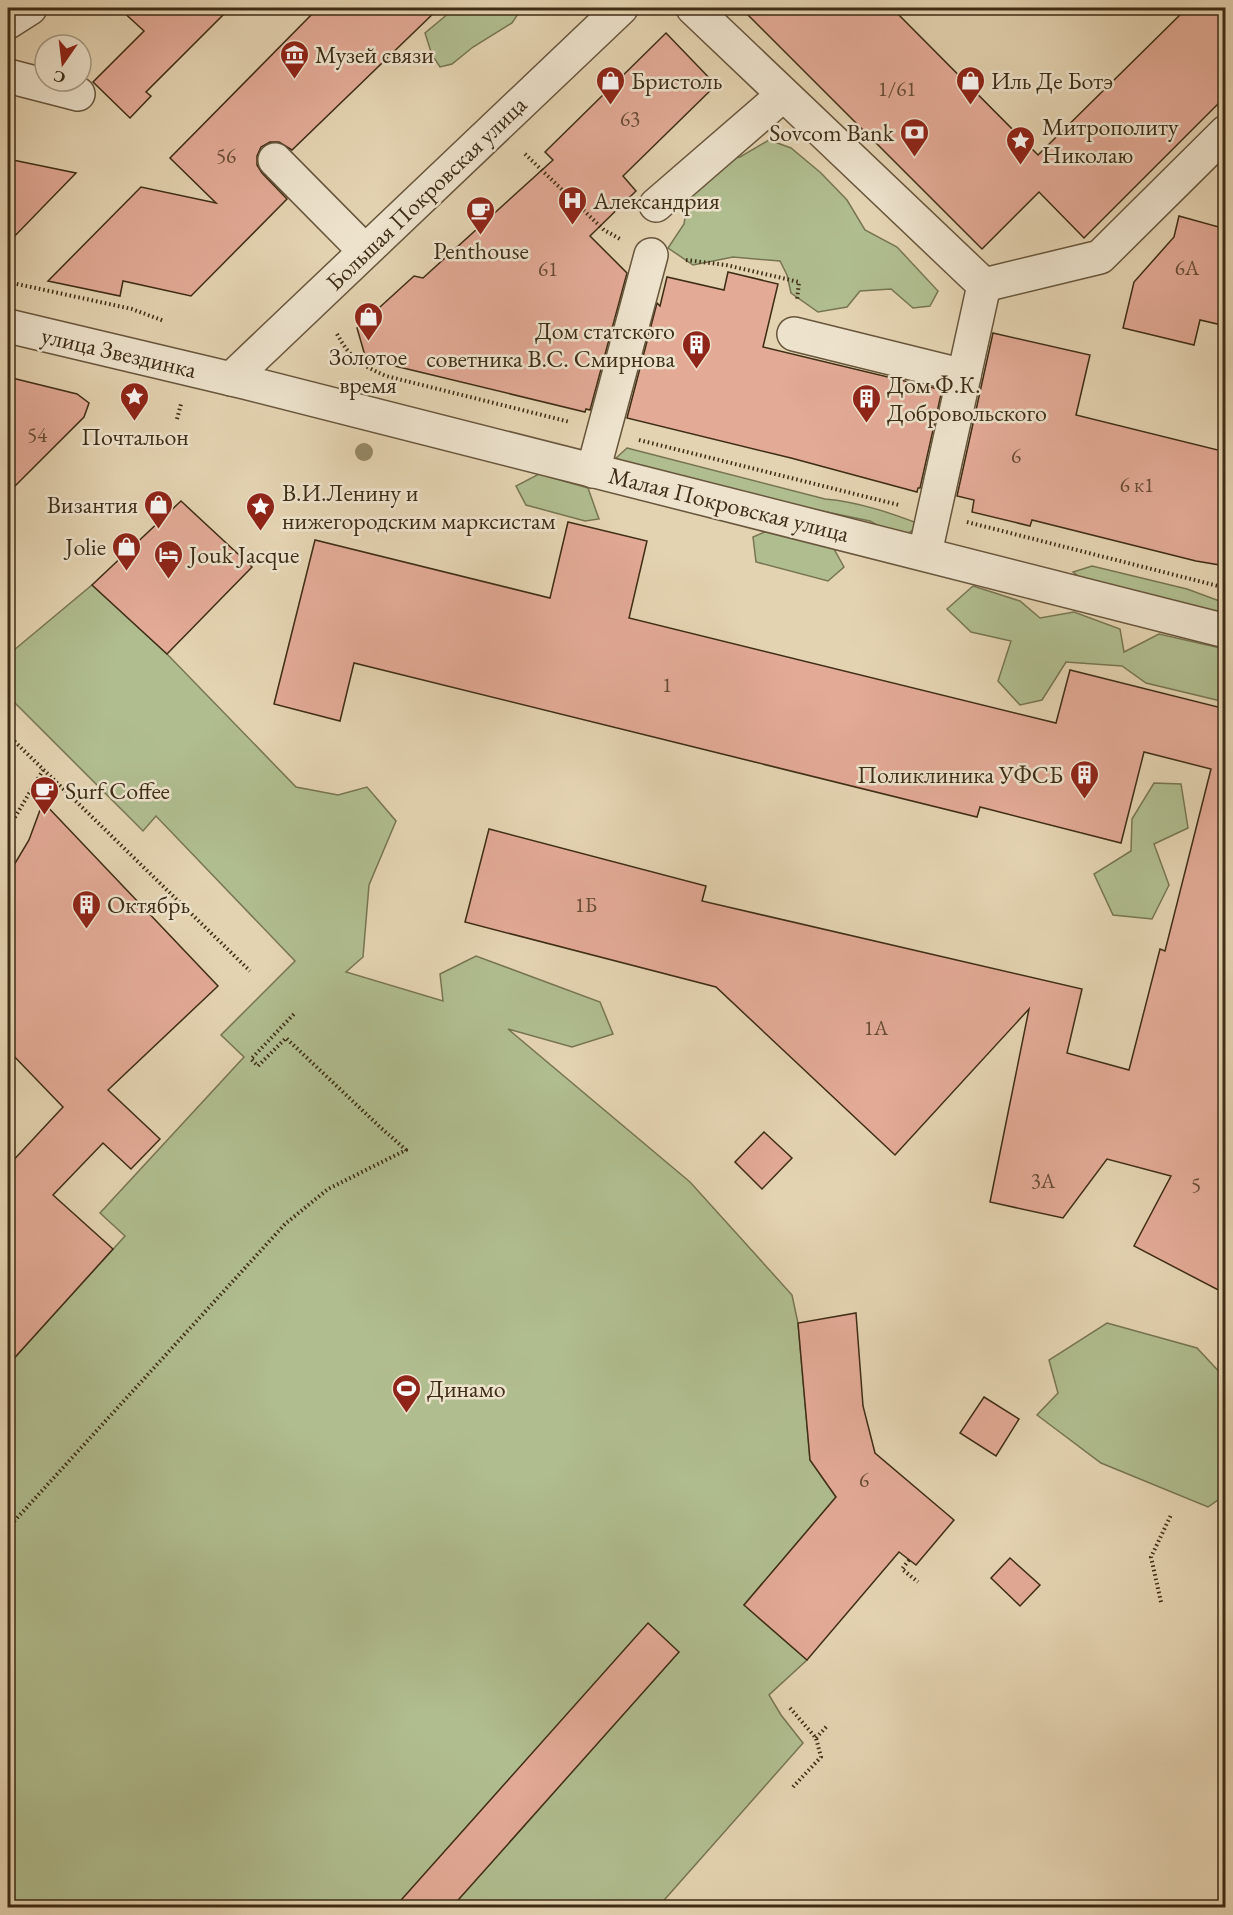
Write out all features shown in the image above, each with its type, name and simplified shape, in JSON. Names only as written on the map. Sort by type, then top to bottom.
[{"type":"street","points":[[8,22],[30,8]]},
{"type":"street","name":"Большая Покровская улица","points":[[231,379],[621,8]]},
{"type":"street","points":[[693,8],[984,285]]},
{"type":"street","points":[[8,76],[78,94]]},
{"type":"street","points":[[656,205],[783,95]]},
{"type":"street","points":[[984,285],[1100,257],[1226,132]]},
{"type":"street","points":[[275,160],[365,251]]},
{"type":"street","points":[[593,471],[651,255]]},
{"type":"street","points":[[925,554],[984,285]]},
{"type":"street","name":"улица Звездинка","points":[[8,326],[231,379]]},
{"type":"street","points":[[794,334],[964,376]]},
{"type":"street","name":"Малая Покровская улица","points":[[231,379],[1226,631]]},
{"type":"path","points":[[525,154],[603,230],[651,255],[726,265],[799,282],[794,334]]},
{"type":"path","points":[[8,282],[132,309],[164,321]]},
{"type":"path","points":[[337,334],[346,350],[363,366],[386,376],[1226,588]]},
{"type":"path","points":[[177,419],[182,400]]},
{"type":"path","points":[[8,735],[250,971]]},
{"type":"path","points":[[8,829],[43,770]]},
{"type":"path","points":[[8,1528],[285,1224],[328,1189],[406,1149],[286,1038],[258,1066],[251,1059],[294,1014]]},
{"type":"path","points":[[1161,1602],[1151,1557],[1171,1515]]},
{"type":"path","points":[[909,1560],[902,1569],[918,1582]]},
{"type":"path","points":[[790,1708],[816,1738],[821,1757],[794,1787]]},
{"type":"path","points":[[816,1738],[827,1726]]},
{"type":"green space","points":[[455,8],[522,8],[512,23],[473,47],[452,64],[440,67],[432,55],[425,33]]},
{"type":"green space","points":[[769,140],[791,148],[821,173],[847,200],[865,230],[897,247],[938,291],[930,306],[913,308],[891,289],[860,291],[847,307],[818,312],[791,293],[787,275],[780,261],[733,257],[693,265],[668,248],[684,224],[693,165],[740,157]]},
{"type":"green space","points":[[627,448],[825,499],[862,505],[922,525],[900,538],[870,521],[649,475],[616,458]]},
{"type":"green space","points":[[539,474],[588,488],[599,519],[585,521],[526,505],[516,486]]},
{"type":"green space","points":[[774,528],[830,542],[844,567],[828,581],[756,562],[753,537]]},
{"type":"green space","points":[[1092,566],[1187,589],[1225,603],[1225,624],[1091,586],[1073,572]]},
{"type":"green space","name":"Динамо","points":[[92,585],[167,654],[296,787],[338,795],[367,787],[396,821],[369,885],[363,957],[346,972],[443,1001],[440,974],[476,956],[600,1002],[613,1034],[572,1047],[508,1029],[690,1182],[792,1295],[798,1323],[810,1460],[836,1497],[744,1605],[807,1660],[769,1695],[803,1743],[658,1907],[8,1907],[8,1365],[125,1236],[100,1213],[244,1057],[221,1035],[295,961],[156,816],[143,831],[8,696],[8,655]]},
{"type":"green space","points":[[973,586],[1020,601],[1040,618],[1074,612],[1120,629],[1124,652],[1159,634],[1225,649],[1225,702],[1146,683],[1122,666],[1066,662],[1042,700],[1020,705],[998,681],[1011,641],[971,632],[947,609]]},
{"type":"green space","points":[[1154,783],[1181,784],[1188,828],[1154,844],[1169,885],[1152,919],[1113,915],[1094,874],[1131,851],[1132,819]]},
{"type":"green space","points":[[1107,1323],[1197,1348],[1225,1378],[1225,1495],[1208,1507],[1101,1463],[1037,1415],[1058,1393],[1049,1360]]},
{"type":"building","points":[[119,8],[230,8],[146,92],[151,96],[130,118],[93,82],[144,31]]},
{"type":"building","points":[[318,8],[439,8],[292,150],[279,142],[270,142],[261,147],[257,156],[257,165],[287,199],[191,296],[123,281],[120,296],[48,281],[141,187],[216,203],[170,158]]},
{"type":"building","points":[[741,8],[892,8],[1038,155],[1187,8],[1226,8],[1226,96],[1084,238],[1039,192],[982,249]]},
{"type":"building","points":[[666,33],[716,85],[623,176],[636,191],[590,236],[627,273],[590,410],[586,409],[585,412],[366,359],[357,328],[414,276],[423,278],[553,160],[545,152]]},
{"type":"building","points":[[8,159],[76,173],[8,243]]},
{"type":"building","points":[[1179,216],[1226,229],[1226,326],[1200,320],[1194,345],[1123,328],[1134,282],[1174,237]]},
{"type":"building","points":[[728,272],[778,284],[763,347],[942,390],[920,488],[917,492],[627,418],[657,303],[660,306],[667,277],[724,290]]},
{"type":"building","points":[[993,333],[1090,355],[1076,415],[1226,452],[1226,566],[1196,561],[1032,520],[1030,526],[972,512],[974,500],[957,496]]},
{"type":"building","points":[[8,377],[77,394],[89,403],[84,417],[8,493]]},
{"type":"building","name":"Jouk Jacque","points":[[181,501],[252,567],[167,654],[92,585]]},
{"type":"building","points":[[568,522],[647,541],[629,618],[1056,723],[1070,670],[1226,709],[1226,1294],[1134,1246],[1171,1176],[1107,1159],[1063,1218],[990,1202],[1029,1009],[895,1155],[716,987],[465,922],[489,829],[706,886],[702,901],[1082,989],[1067,1053],[1129,1070],[1160,949],[1165,951],[1211,769],[1144,752],[1121,843],[980,807],[977,817],[354,663],[340,721],[274,704],[315,540],[550,598]]},
{"type":"building","name":"Октябрь","points":[[43,802],[218,986],[108,1090],[160,1139],[131,1169],[103,1143],[53,1195],[113,1249],[8,1365],[8,1166],[63,1107],[8,1050],[8,875],[29,840]]},
{"type":"building","points":[[764,1132],[792,1158],[762,1189],[735,1162]]},
{"type":"building","points":[[856,1313],[863,1406],[875,1453],[954,1520],[916,1565],[899,1552],[807,1660],[744,1605],[836,1497],[810,1460],[798,1323]]},
{"type":"building","points":[[984,1397],[1019,1419],[996,1456],[960,1433]]},
{"type":"building","points":[[1010,1558],[1040,1585],[1020,1606],[991,1578]]},
{"type":"building","points":[[648,1623],[679,1652],[451,1908],[394,1908]]},
{"type":"place","name":"Музей связи","points":[[294,80]]},
{"type":"place","name":"Бристоль","points":[[610,106]]},
{"type":"place","name":"Иль Де Ботэ","points":[[970,106]]},
{"type":"place","name":"Sovcom Bank","points":[[915,158]]},
{"type":"place","name":"Митрополиту Николаю","points":[[1021,166]]},
{"type":"place","name":"Александрия","points":[[572,226]]},
{"type":"place","name":"Penthouse","points":[[481,236]]},
{"type":"place","name":"Золотое время","points":[[368,342]]},
{"type":"place","name":"Дом статского советника В.С. Смирнова","points":[[696,370]]},
{"type":"place","name":"Почтальон","points":[[135,422]]},
{"type":"place","name":"Дом Ф.К. Добровольского","points":[[866,424]]},
{"type":"place","name":"Византия","points":[[159,530]]},
{"type":"place","name":"В.И.Ленину и нижегородским марксистам","points":[[261,532]]},
{"type":"place","name":"Jolie","points":[[127,572]]},
{"type":"place","name":"Jouk Jacque","points":[[168,580]]},
{"type":"place","name":"Поликлиника УФСБ","points":[[1084,800]]},
{"type":"place","name":"Surf Coffee","points":[[44,816]]},
{"type":"place","name":"Октябрь","points":[[86,930]]},
{"type":"place","name":"Динамо","points":[[406,1414]]}]
